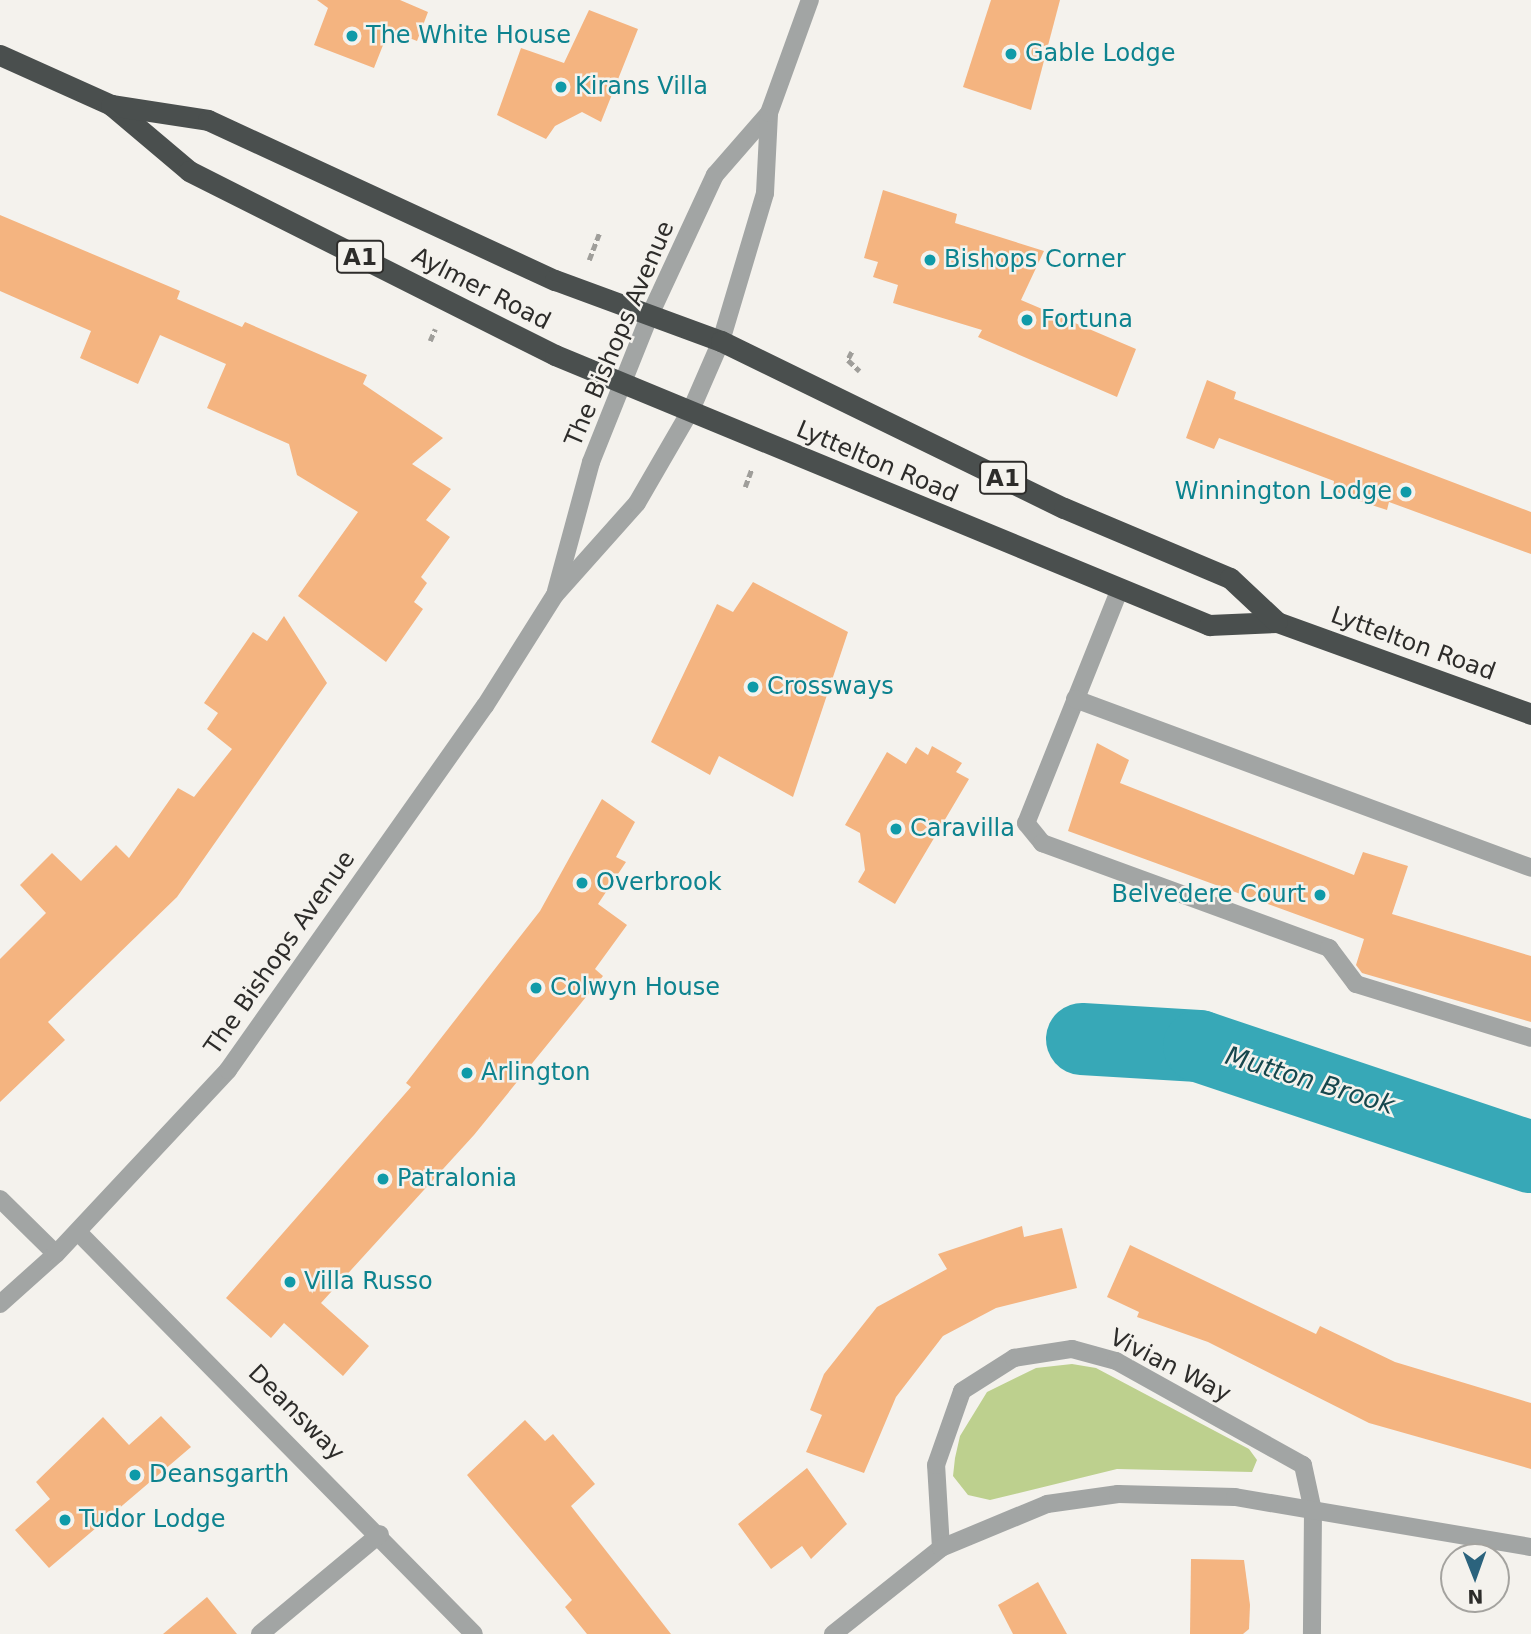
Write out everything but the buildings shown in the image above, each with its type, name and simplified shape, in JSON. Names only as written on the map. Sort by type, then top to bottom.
[{"type":"highway","name":"Aylmer Road","points":[[0,55],[111,105],[208,120],[555,280],[685,329]]},
{"type":"highway","name":"Aylmer Road","points":[[111,105],[189,171],[624,384],[658,397]]},
{"type":"highway","name":"Lyttelton Road","points":[[685,329],[721,341],[1064,508],[1230,578],[1277,622]]},
{"type":"highway","name":"Lyttelton Road","points":[[658,397],[1119,591],[1209,625],[1277,622],[1531,714]]},
{"type":"street","name":"The Bishops Avenue","points":[[0,1304],[78,1232],[228,1070],[485,706],[555,594],[637,503],[691,410],[721,341],[765,193],[769,113],[810,0]]},
{"type":"street","name":"The Bishops Avenue","points":[[555,594],[592,461],[649,317],[715,174],[769,113]]},
{"type":"street","points":[[1119,591],[1026,823],[1042,843],[1329,948],[1356,984],[1531,1038]]},
{"type":"street","points":[[1075,699],[1531,868]]},
{"type":"street","points":[[0,1199],[56,1254]]},
{"type":"street","name":"Deansway","points":[[78,1232],[380,1534],[474,1634]]},
{"type":"street","name":"Vivian Way","points":[[941,1548],[936,1465],[962,1391],[1014,1358],[1072,1349],[1116,1361],[1303,1465],[1313,1511],[1311,1634]]},
{"type":"street","points":[[833,1634],[941,1548],[1047,1504],[1118,1494],[1235,1497],[1531,1547]]},
{"type":"street","points":[[260,1634],[380,1534]]},
{"type":"path","points":[[588,263],[599,234]]},
{"type":"path","points":[[745,487],[752,468]]},
{"type":"green space","points":[[1072,1364],[1096,1368],[1249,1449],[1257,1460],[1252,1472],[1117,1469],[990,1500],[968,1495],[953,1476],[955,1458],[960,1436],[987,1392],[1036,1368]]},
{"type":"waterway","name":"Mutton Brook","points":[[1082,1039],[1199,1046],[1531,1157]]},
{"type":"place","name":"The White House","points":[[352,36]]},
{"type":"place","name":"Gable Lodge","points":[[1011,54]]},
{"type":"place","name":"Kirans Villa","points":[[561,87]]},
{"type":"place","name":"Bishops Corner","points":[[930,260]]},
{"type":"place","name":"Fortuna","points":[[1027,320]]},
{"type":"place","name":"Winnington Lodge","points":[[1406,492]]},
{"type":"place","name":"Crossways","points":[[753,687]]},
{"type":"place","name":"Caravilla","points":[[896,829]]},
{"type":"place","name":"Overbrook","points":[[582,883]]},
{"type":"place","name":"Belvedere Court","points":[[1320,895]]},
{"type":"place","name":"Colwyn House","points":[[536,988]]},
{"type":"place","name":"Arlington","points":[[467,1073]]},
{"type":"place","name":"Patralonia","points":[[383,1179]]},
{"type":"place","name":"Villa Russo","points":[[290,1282]]},
{"type":"place","name":"Deansgarth","points":[[135,1475]]},
{"type":"place","name":"Tudor Lodge","points":[[65,1520]]}]
